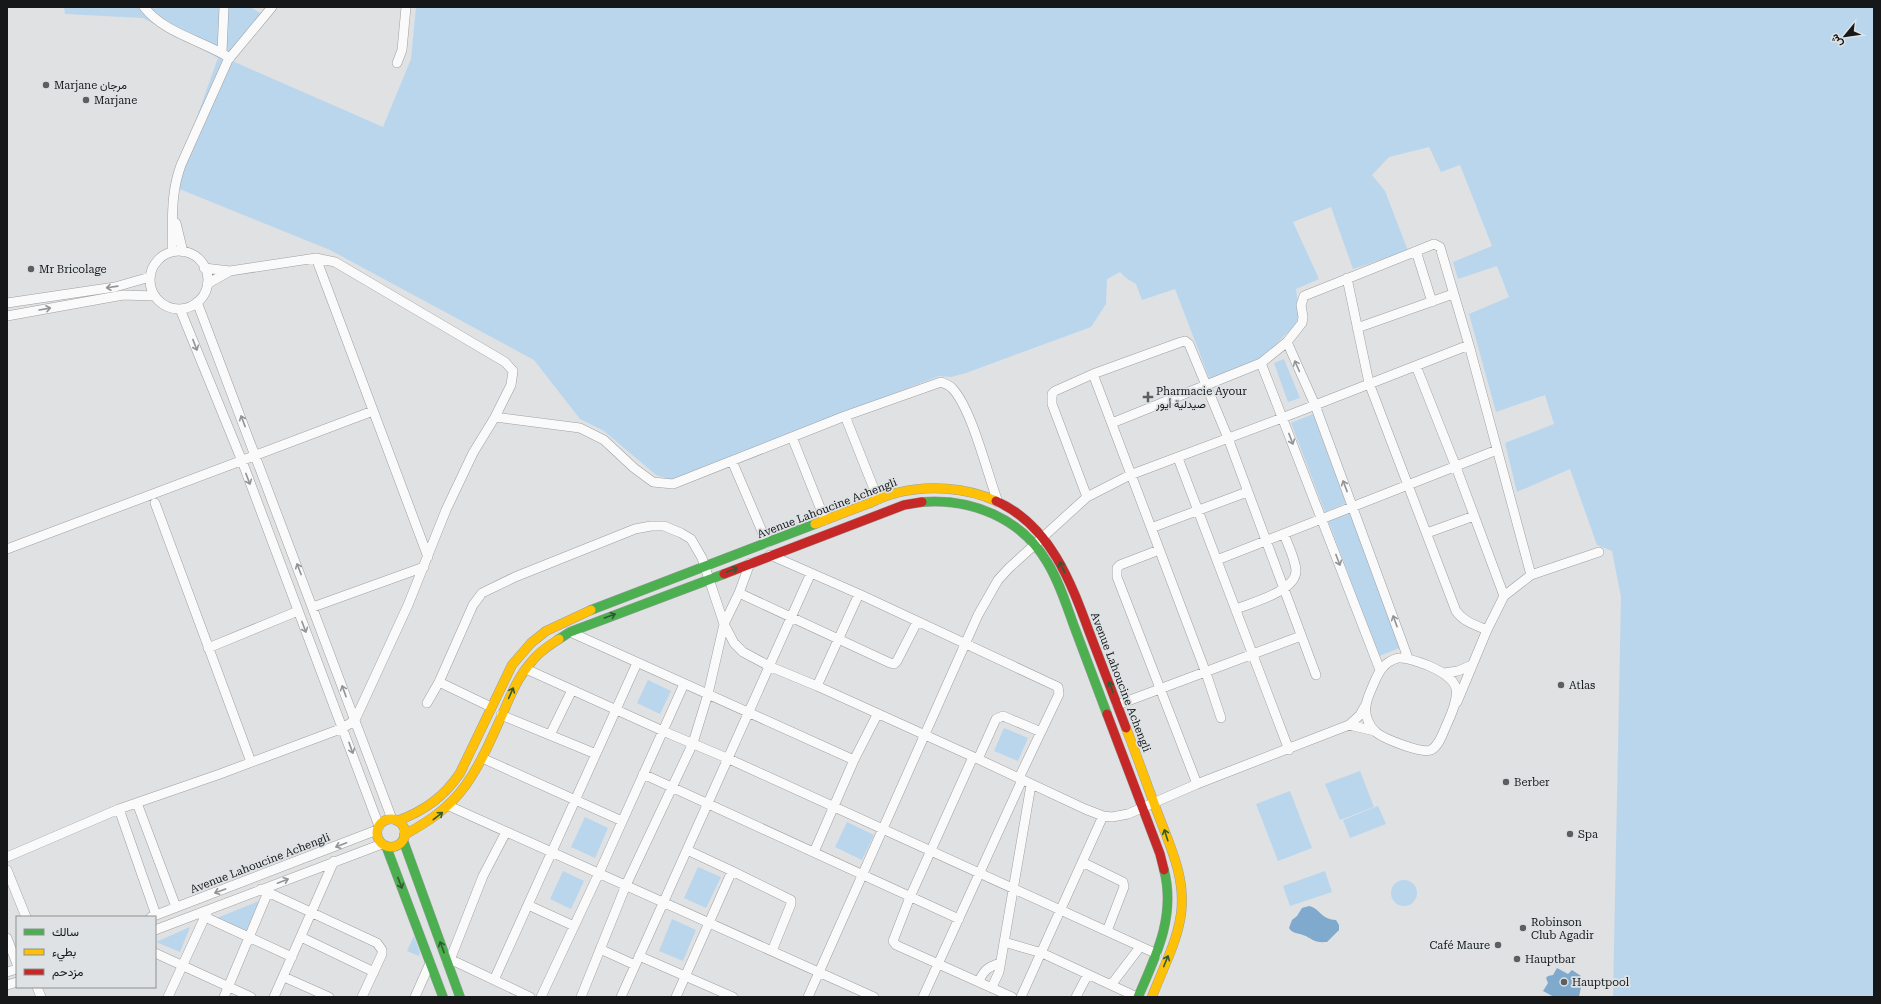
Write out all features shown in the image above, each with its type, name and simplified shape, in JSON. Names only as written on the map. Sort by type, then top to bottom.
[{"type":"street","points":[[144,7],[154,19],[186,37],[222,52],[230,58]]},
{"type":"street","points":[[222,52],[224,7]]},
{"type":"street","points":[[172,252],[172,197],[177,176],[230,58],[272,7]]},
{"type":"street","points":[[397,63],[402,50],[406,7]]},
{"type":"street","points":[[173,210],[183,252]]},
{"type":"street","points":[[1112,423],[1261,363],[1286,342],[1302,323],[1303,317],[1301,305],[1304,296],[1434,244],[1440,247],[1469,345],[1531,575]]},
{"type":"street","points":[[1416,251],[1432,302]]},
{"type":"street","points":[[172,252],[183,252],[190,254],[200,262],[204,268],[207,284],[203,296],[193,306],[180,309],[161,304],[151,290],[150,277],[153,268],[159,260],[172,252]]},
{"type":"street","points":[[7,857],[119,809],[343,728],[355,720],[424,567],[446,510],[473,453],[495,417],[512,380],[513,371],[510,366],[340,264],[316,258],[230,271],[204,268]]},
{"type":"street","points":[[316,258],[428,557]]},
{"type":"street","points":[[207,284],[230,271]]},
{"type":"street","points":[[7,303],[115,287],[150,277]]},
{"type":"street","points":[[1347,278],[1369,383],[1408,486],[1460,616],[1468,622],[1487,630]]},
{"type":"street","points":[[1357,328],[1453,294]]},
{"type":"street","points":[[7,316],[123,295],[154,296]]},
{"type":"street","points":[[197,302],[394,820],[403,827],[404,838],[449,961],[460,997]]},
{"type":"street","points":[[180,309],[242,461],[343,728],[378,828],[378,838],[384,845],[443,997]]},
{"type":"street","points":[[1087,497],[1051,398],[1055,391],[1093,374],[1185,341],[1191,348],[1228,438],[1316,675]]},
{"type":"street","points":[[1286,342],[1314,405],[1408,658]]},
{"type":"street","points":[[808,997],[978,615],[998,580],[1034,544],[1087,497],[1130,475],[1178,458],[1469,345]]},
{"type":"street","points":[[1261,363],[1380,670]]},
{"type":"street","points":[[1416,366],[1456,466],[1504,596]]},
{"type":"street","points":[[1093,374],[1206,673],[1221,718]]},
{"type":"street","points":[[495,417],[580,428],[591,432],[604,440],[634,468],[653,482],[673,484],[845,416],[935,383],[942,382],[948,384],[959,397],[971,422],[998,502]]},
{"type":"street","points":[[7,549],[373,411]]},
{"type":"street","points":[[845,416],[878,500]]},
{"type":"street","points":[[792,437],[825,520]]},
{"type":"street","points":[[1217,560],[1267,542],[1497,450]]},
{"type":"street","points":[[1178,458],[1289,750]]},
{"type":"street","points":[[732,461],[767,543]]},
{"type":"street","name":"Avenue Lahoucine Achengli","points":[[394,820],[424,811],[439,799],[452,785],[460,773],[512,665],[531,644],[556,625],[578,615],[896,493],[919,488],[946,488],[983,496],[1014,511],[1042,537],[1061,564],[1083,615],[1118,705],[1177,867],[1182,900],[1180,919],[1169,954],[1152,997]]},
{"type":"street","points":[[1151,528],[1247,492]]},
{"type":"street","points":[[156,930],[264,891],[334,861],[384,845],[394,847],[404,838],[436,818],[449,806],[473,774],[482,758],[516,682],[538,655],[570,632],[904,505],[932,501],[960,503],[996,515],[1017,528],[1034,544],[1044,557],[1058,584],[1143,807],[1166,874],[1170,898],[1164,937],[1138,997],[1087,976],[1042,953],[1004,942]]},
{"type":"street","points":[[155,503],[251,762]]},
{"type":"street","points":[[1427,533],[1474,516]]},
{"type":"street","points":[[427,703],[439,682],[473,605],[482,593],[493,586],[635,529],[657,525],[670,527],[691,540],[702,558],[708,580],[724,624],[734,643],[742,652],[771,667],[817,686],[877,715],[1103,816],[1112,817],[1128,814],[1197,784],[1289,750],[1349,725],[1360,715],[1380,670],[1392,659],[1408,658],[1444,673],[1451,679],[1455,689],[1455,707]]},
{"type":"street","points":[[1236,609],[1284,590],[1295,577],[1296,570],[1284,534]]},
{"type":"street","points":[[1159,550],[1120,565],[1117,568],[1117,572],[1197,784]]},
{"type":"street","points":[[1349,725],[1375,731],[1419,750],[1429,750],[1437,745],[1455,707],[1487,630],[1504,596],[1531,575],[1599,552]]},
{"type":"street","points":[[770,555],[859,594],[1058,686],[1059,694],[1041,732],[1024,781],[937,964],[923,997]]},
{"type":"street","points":[[581,997],[626,885],[693,743],[708,694],[724,624],[739,593],[750,563]]},
{"type":"street","points":[[313,607],[424,567]]},
{"type":"street","points":[[621,997],[707,804],[771,667],[811,573]]},
{"type":"street","points":[[739,593],[894,664],[917,622]]},
{"type":"street","points":[[817,686],[859,594]]},
{"type":"street","points":[[208,648],[298,611]]},
{"type":"street","points":[[570,632],[854,760]]},
{"type":"street","points":[[1118,705],[1301,636]]},
{"type":"street","points":[[494,980],[637,663]]},
{"type":"street","points":[[1444,673],[1458,671],[1472,664]]},
{"type":"street","points":[[526,669],[834,806],[883,830],[931,850],[1157,954]]},
{"type":"street","points":[[439,682],[491,707]]},
{"type":"street","points":[[542,997],[684,684]]},
{"type":"street","points":[[550,735],[572,690]]},
{"type":"street","points":[[1365,706],[1367,720],[1375,731]]},
{"type":"street","points":[[501,715],[596,754]]},
{"type":"street","points":[[814,852],[854,760],[877,715]]},
{"type":"street","points":[[1012,997],[896,945],[892,941],[931,850],[996,719],[1003,716],[1041,732]]},
{"type":"street","points":[[482,758],[622,821]]},
{"type":"street","points":[[643,774],[959,919]]},
{"type":"street","points":[[992,987],[997,978],[1014,888],[1024,781]]},
{"type":"street","points":[[137,803],[176,907]]},
{"type":"street","points":[[449,806],[819,972],[856,994],[874,997]]},
{"type":"street","points":[[119,809],[153,916]]},
{"type":"street","points":[[1022,997],[1103,816]]},
{"type":"street","points":[[378,828],[385,821],[394,820]]},
{"type":"street","name":"Avenue Lahoucine Achengli","points":[[153,916],[378,828]]},
{"type":"street","points":[[449,961],[483,876],[506,832]]},
{"type":"street","points":[[687,850],[791,900],[791,904],[772,951]]},
{"type":"street","points":[[274,997],[334,861]]},
{"type":"street","points":[[1082,862],[1123,882],[1124,887],[1107,931]]},
{"type":"street","points":[[7,870],[26,916]]},
{"type":"street","points":[[676,997],[732,871]]},
{"type":"street","points":[[264,891],[377,943],[382,950],[382,954],[362,997]]},
{"type":"street","points":[[224,997],[250,937],[264,891]]},
{"type":"street","points":[[528,905],[574,926]]},
{"type":"street","points":[[206,913],[250,937],[292,956]]},
{"type":"street","points":[[168,997],[206,913]]},
{"type":"street","points":[[301,937],[374,972]]},
{"type":"street","points":[[7,938],[16,961]]},
{"type":"street","points":[[1111,985],[1140,947]]},
{"type":"street","points":[[600,949],[635,965]]},
{"type":"street","points":[[156,953],[251,997]]},
{"type":"street","points":[[639,956],[733,997]]},
{"type":"street","points":[[449,961],[530,997]]},
{"type":"street","points":[[415,997],[430,963]]},
{"type":"street","points":[[979,982],[983,972],[989,966],[1000,964]]},
{"type":"street","points":[[1076,997],[1087,976]]},
{"type":"street","points":[[284,977],[329,997]]},
{"type":"shaded area","points":[[64,7],[250,7],[260,13],[230,60],[383,127],[411,59],[416,7],[1874,7],[1874,997],[1613,997],[1621,597],[1612,551],[1597,545],[1570,469],[1517,492],[1505,443],[1554,424],[1545,395],[1496,412],[1469,314],[1509,297],[1497,266],[1458,279],[1453,262],[1492,246],[1460,165],[1441,172],[1429,147],[1389,157],[1372,175],[1385,191],[1408,251],[1353,269],[1331,207],[1293,222],[1319,279],[1296,289],[1299,313],[1296,324],[1257,363],[1210,380],[1175,289],[1142,300],[1136,284],[1120,272],[1107,279],[1106,304],[1091,327],[966,373],[951,377],[939,376],[671,480],[656,475],[604,431],[580,419],[534,360],[330,250],[172,186],[218,58],[143,18],[65,14]]},
{"type":"shaded area","points":[[1284,359],[1300,398],[1288,402],[1274,363]]},
{"type":"shaded area","points":[[1313,414],[1346,503],[1325,512],[1291,423]]},
{"type":"shaded area","points":[[1350,511],[1402,647],[1379,656],[1328,520]]},
{"type":"shaded area","points":[[648,680],[671,691],[660,714],[637,703]]},
{"type":"shaded area","points":[[1004,728],[1028,738],[1018,761],[994,751]]},
{"type":"shaded area","points":[[1360,771],[1374,807],[1340,820],[1325,784]]},
{"type":"shaded area","points":[[1290,791],[1312,848],[1278,861],[1256,804]]},
{"type":"shaded area","points":[[1378,806],[1386,824],[1350,838],[1343,820]]},
{"type":"shaded area","points":[[585,817],[608,828],[595,858],[571,847]]},
{"type":"shaded area","points":[[847,822],[874,835],[862,860],[835,847]]},
{"type":"shaded area","points":[[698,867],[721,877],[706,908],[684,898]]},
{"type":"shaded area","points":[[563,871],[584,881],[571,909],[550,899]]},
{"type":"shaded area","points":[[1325,871],[1332,892],[1290,906],[1283,886]]},
{"type":"shaded area","points":[[1404,880],[1413,884],[1417,893],[1413,902],[1404,906],[1395,902],[1391,893],[1395,884]]},
{"type":"shaded area","points":[[264,899],[251,933],[217,918]]},
{"type":"shaded area","points":[[1309,906],[1316,909],[1323,916],[1336,920],[1339,925],[1339,930],[1327,942],[1316,941],[1293,932],[1289,928],[1292,920],[1297,916],[1302,908]]},
{"type":"shaded area","points":[[672,919],[696,930],[683,961],[659,951]]},
{"type":"shaded area","points":[[190,927],[180,952],[156,942]]},
{"type":"shaded area","points":[[414,936],[420,952],[419,956],[407,951]]},
{"type":"shaded area","name":"Hauptpool","points":[[1557,968],[1568,974],[1572,970],[1581,976],[1579,980],[1581,987],[1579,997],[1554,997],[1543,991],[1548,983],[1546,978],[1553,975]]},
{"type":"traffic: fast","points":[[922,502],[959,504],[993,514],[1009,523],[1036,547],[1047,562],[1059,585],[1107,714]]},
{"type":"traffic: fast","points":[[591,610],[815,524]]},
{"type":"traffic: fast","points":[[559,639],[570,632],[724,574]]},
{"type":"traffic: fast","points":[[403,840],[460,997]]},
{"type":"traffic: fast","points":[[386,846],[443,997]]},
{"type":"traffic: fast","points":[[1138,997],[1157,951],[1166,920],[1168,903],[1164,870]]},
{"type":"traffic: slow","points":[[815,524],[886,496],[908,490],[934,488],[960,490],[984,496],[996,501]]},
{"type":"traffic: slow","points":[[397,821],[425,808],[454,782],[460,773],[512,665],[531,643],[546,631],[591,610]]},
{"type":"traffic: slow","points":[[404,835],[438,814],[459,794],[471,778],[481,760],[519,678],[545,648],[559,639]]},
{"type":"traffic: slow","points":[[1126,728],[1172,850],[1181,888],[1182,901],[1179,925],[1169,956],[1152,997]]},
{"type":"traffic: slow","points":[[391,819],[401,823],[405,833],[401,843],[391,847],[381,843],[377,833],[381,823],[391,819]]},
{"type":"traffic: jam","points":[[996,501],[1015,511],[1031,525],[1056,557],[1075,595],[1126,728]]},
{"type":"traffic: jam","points":[[724,574],[904,505],[922,502]]},
{"type":"traffic: jam","points":[[1107,714],[1160,854],[1164,870]]},
{"type":"place","name":"Marjane مرجان","points":[[46,85]]},
{"type":"place","name":"Marjane","points":[[86,100]]},
{"type":"place","name":"Mr Bricolage","points":[[31,269]]},
{"type":"place","name":"Pharmacie Ayour صيدلية أيور","points":[[1148,397]]},
{"type":"place","name":"Atlas","points":[[1561,685]]},
{"type":"place","name":"Berber","points":[[1506,782]]},
{"type":"place","name":"Spa","points":[[1570,834]]},
{"type":"place","name":"Robinson Club Agadir","points":[[1523,928]]},
{"type":"place","name":"Café Maure","points":[[1498,945]]},
{"type":"place","name":"Hauptbar","points":[[1517,959]]},
{"type":"place","name":"Hauptpool","points":[[1564,982]]}]
